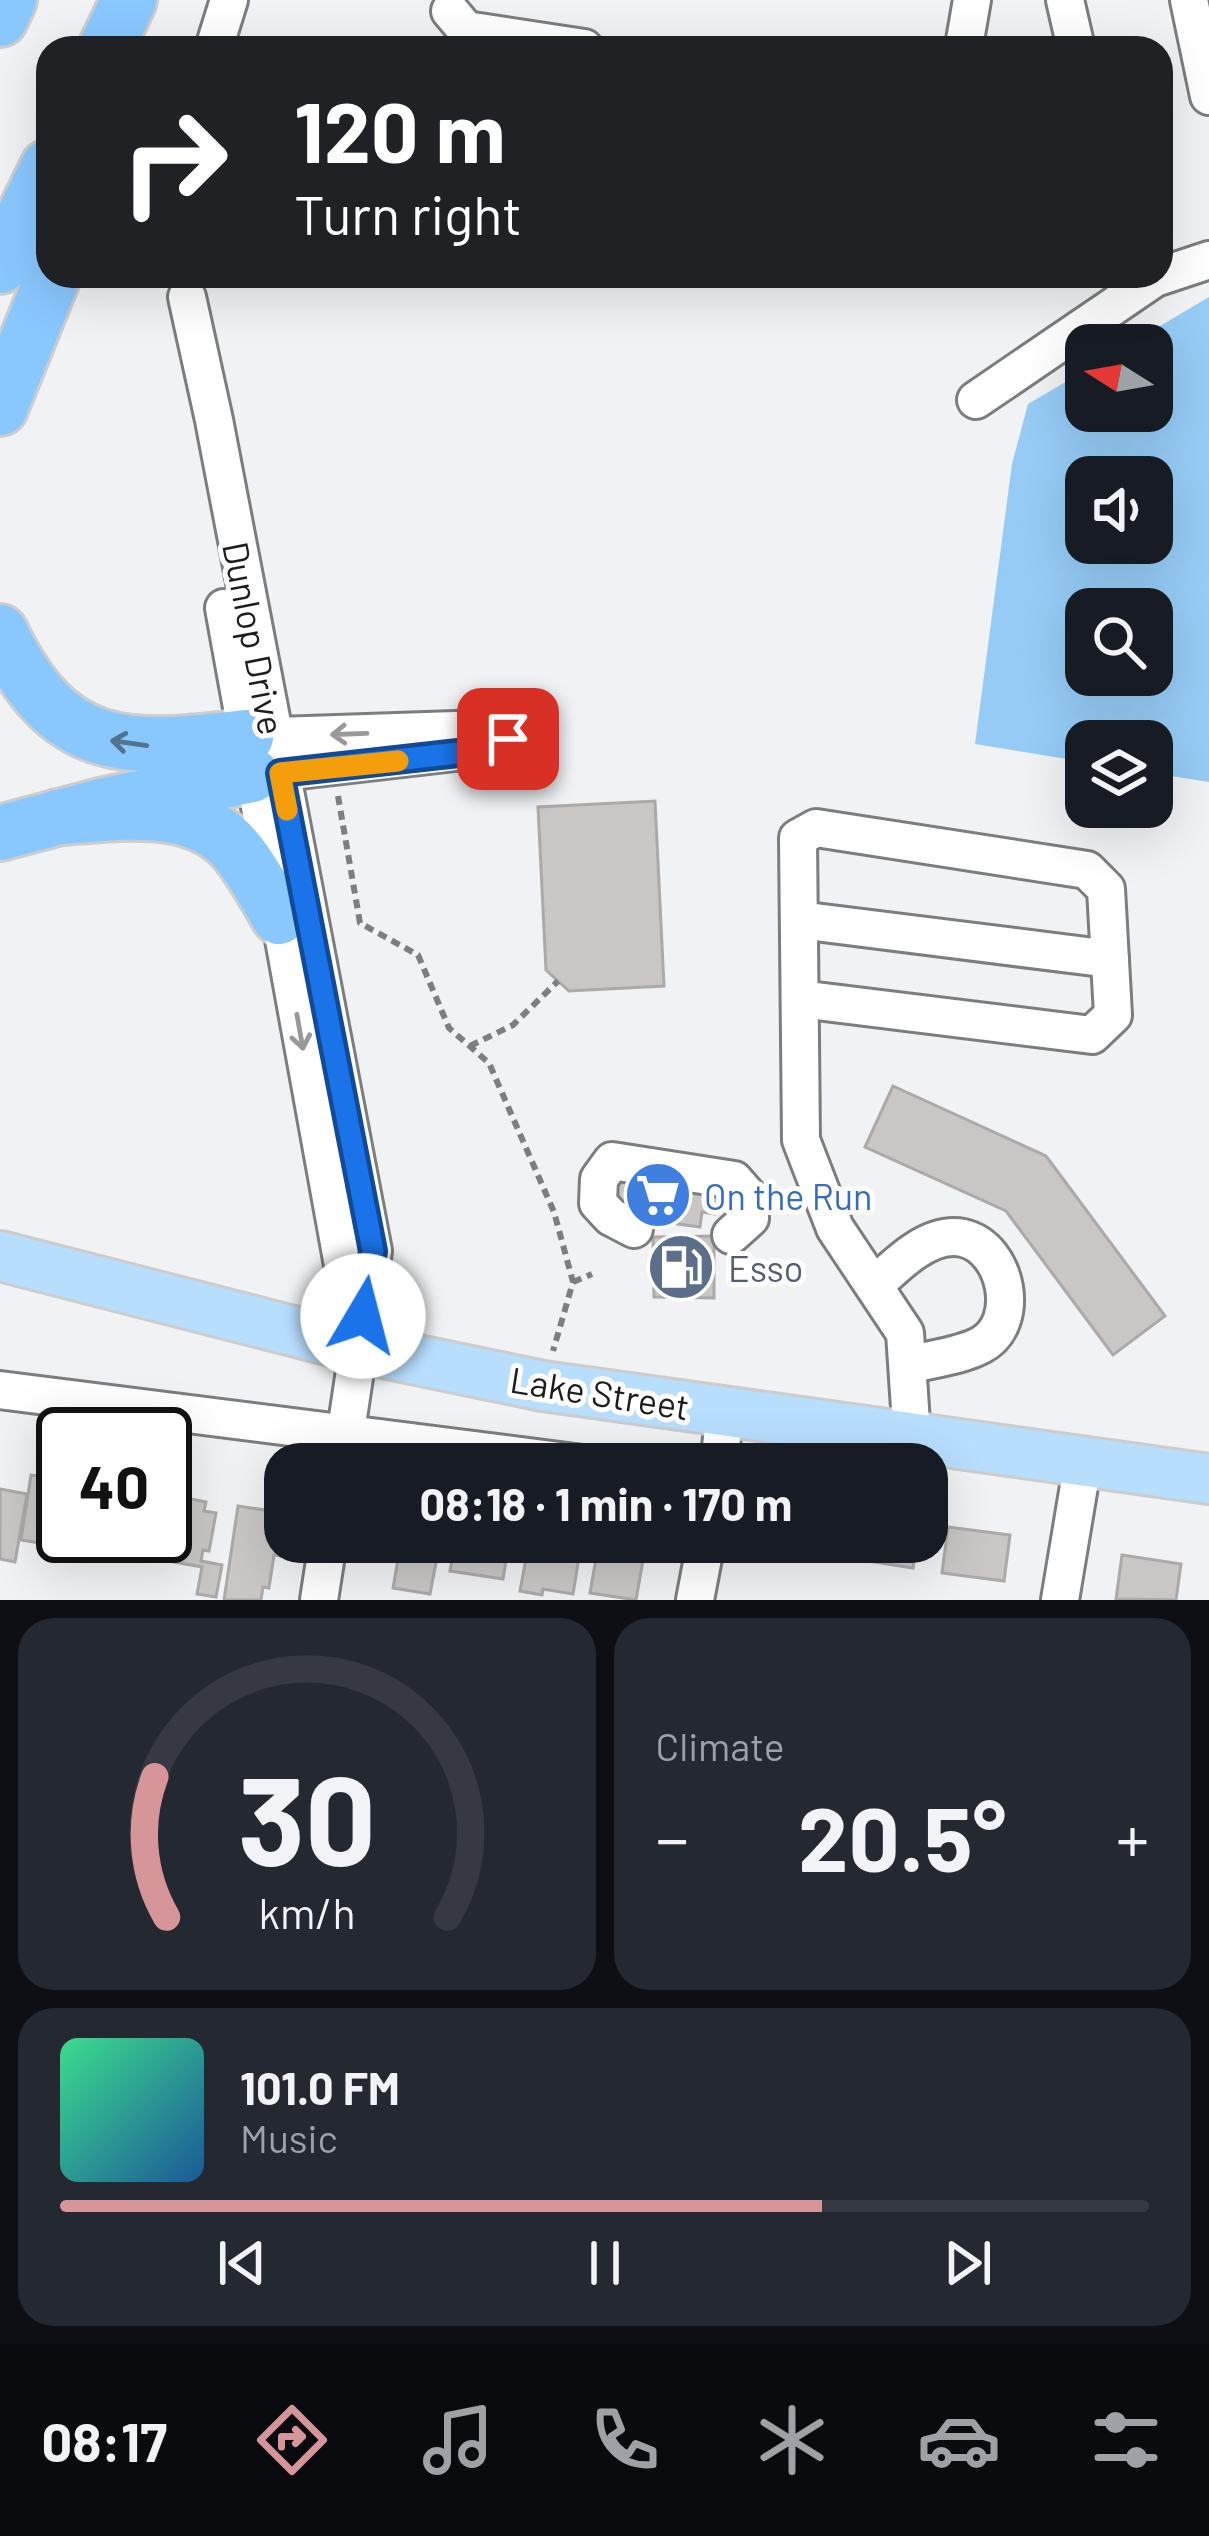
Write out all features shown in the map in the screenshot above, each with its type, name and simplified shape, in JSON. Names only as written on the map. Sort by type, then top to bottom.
[{"type":"highway","points":[[0,19],[9,0]]},
{"type":"highway","points":[[112,36],[129,0]]},
{"type":"highway","points":[[151,36],[165,0]]},
{"type":"highway","points":[[0,266],[36,192]]},
{"type":"highway","points":[[0,408],[48,288]]},
{"type":"highway","points":[[0,632],[43,704],[73,726],[105,740],[263,755]]},
{"type":"highway","points":[[0,833],[263,755]]},
{"type":"highway","points":[[58,818],[150,812],[194,821],[217,832],[238,851],[279,916]]},
{"type":"main road","name":"Lake Street","points":[[0,1256],[358,1348],[543,1386],[1209,1479]]},
{"type":"street","points":[[218,36],[229,0]]},
{"type":"street","points":[[966,36],[972,0]]},
{"type":"street","points":[[1065,0],[1073,36]]},
{"type":"street","points":[[1190,0],[1209,96]]},
{"type":"street","points":[[450,11],[466,30],[505,36]]},
{"type":"street","points":[[1173,271],[1209,260]]},
{"type":"street","name":"Dunlop Drive","points":[[187,288],[195,424],[373,1251],[358,1348]]},
{"type":"street","points":[[976,400],[1139,288]]},
{"type":"street","points":[[455,730],[508,739],[476,751],[333,769],[263,755],[455,730]]},
{"type":"street","name":"Dunlop Drive","points":[[263,755],[279,916],[358,1348]]},
{"type":"street","points":[[800,999],[1093,1035],[1113,1015],[1106,889],[1087,870],[816,828],[798,838],[801,1140],[836,1228],[905,1333],[912,1438]]},
{"type":"street","points":[[799,920],[1110,959]]},
{"type":"street","points":[[634,1229],[611,1217],[598,1203],[599,1180],[612,1161],[734,1180],[748,1196],[750,1218],[731,1234]]},
{"type":"street","points":[[874,1286],[903,1258],[932,1242],[963,1238],[989,1253],[1003,1281],[1006,1307],[998,1330],[981,1346],[908,1365]]},
{"type":"street","points":[[344,1443],[358,1348]]},
{"type":"street","points":[[0,1390],[308,1443]]},
{"type":"street","points":[[721,1443],[725,1412]]},
{"type":"street","points":[[1060,1600],[1083,1462]]},
{"type":"street","points":[[319,1600],[325,1563]]},
{"type":"street","points":[[695,1600],[702,1563]]},
{"type":"path","points":[[333,769],[360,923],[418,955],[449,1028],[489,1063],[554,1212],[573,1282],[543,1386]]},
{"type":"path","points":[[470,1046],[513,1025],[558,981]]},
{"type":"path","points":[[573,1282],[592,1274]]},
{"type":"shaded area","points":[[1209,297],[1209,782],[1173,776],[1173,720],[1065,720],[1065,759],[975,744],[1012,464],[1028,404],[1065,382],[1065,432],[1173,432],[1173,324],[1163,324]]},
{"type":"building","points":[[655,801],[664,986],[569,991],[546,970],[538,807]]},
{"type":"building","points":[[893,1086],[1046,1156],[1165,1316],[1113,1355],[1006,1211],[865,1147]]},
{"type":"building","points":[[616,1166],[720,1182],[715,1214],[702,1212],[700,1227],[648,1220],[611,1203]]},
{"type":"building","points":[[714,1236],[714,1298],[654,1297],[653,1237]]},
{"type":"building","points":[[31,1475],[36,1476],[36,1542],[21,1540]]},
{"type":"building","points":[[0,1489],[27,1494],[15,1562],[0,1559]]},
{"type":"building","points":[[192,1499],[206,1502],[204,1511],[216,1513],[209,1551],[203,1550],[201,1561],[222,1565],[216,1597],[197,1594],[202,1567],[180,1563],[192,1563]]},
{"type":"building","points":[[238,1506],[264,1510],[264,1563],[273,1563],[269,1588],[263,1587],[261,1600],[224,1600]]},
{"type":"building","points":[[948,1527],[1010,1535],[1004,1581],[942,1573],[943,1563],[948,1563]]},
{"type":"building","points":[[1122,1555],[1181,1564],[1176,1600],[1116,1599]]},
{"type":"building","points":[[397,1563],[436,1563],[430,1594],[393,1588]]},
{"type":"building","points":[[451,1563],[506,1563],[503,1579],[450,1571]]},
{"type":"building","points":[[525,1563],[578,1563],[573,1594],[520,1591]]},
{"type":"building","points":[[595,1563],[642,1563],[636,1600],[590,1593]]},
{"type":"slow traffic","points":[[287,810],[280,773],[398,761]]},
{"type":"place","name":"On the Run","points":[[658,1195]]},
{"type":"place","name":"Esso","points":[[681,1267]]},
{"type":"route","points":[[363,1316],[373,1251],[280,773],[476,751],[508,739]]}]
